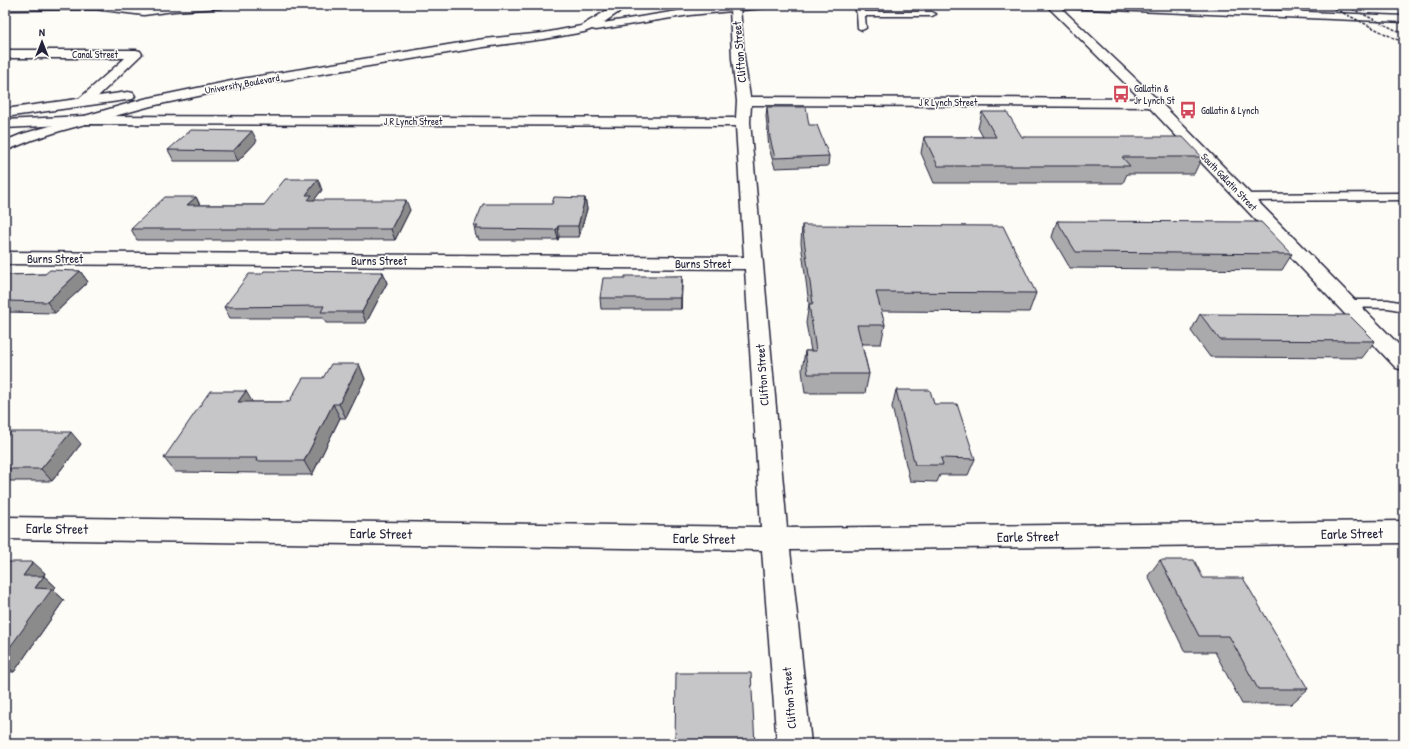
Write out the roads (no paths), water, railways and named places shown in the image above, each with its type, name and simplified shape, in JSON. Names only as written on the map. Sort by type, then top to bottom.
[{"type":"street","points":[[5,7],[94,6],[144,12],[174,8],[221,5]]},
{"type":"street","name":"University Boulevard","points":[[5,147],[28,137],[149,102],[241,84],[484,43],[544,36],[584,28],[624,5]]},
{"type":"street","points":[[584,28],[690,12],[764,5]]},
{"type":"street","name":"South Gallatin Street","points":[[1052,5],[1153,103],[1404,363]]},
{"type":"street","points":[[1058,5],[1162,7],[1404,19]]},
{"type":"street","name":"Clifton Street","points":[[735,7],[738,58],[744,101],[743,122],[775,539],[794,744]]},
{"type":"street","name":"University Boulevard","points":[[484,43],[568,23],[586,15]]},
{"type":"street","name":"Canal Street","points":[[5,54],[136,54],[85,101]]},
{"type":"street","points":[[5,114],[85,101],[185,88],[241,84]]},
{"type":"street","name":"J R Lynch Street","points":[[744,101],[1153,103]]},
{"type":"street","name":"J R Lynch Street","points":[[5,114],[83,120]]},
{"type":"street","name":"J R Lynch Street","points":[[5,124],[83,120],[743,122]]},
{"type":"street","name":"Burns Street","points":[[5,258],[754,263]]},
{"type":"street","name":"Earle Street","points":[[5,528],[775,539],[1404,532]]},
{"type":"lane","points":[[858,5],[861,14],[862,28]]},
{"type":"lane","points":[[1284,5],[1304,15]]},
{"type":"lane","points":[[861,14],[932,14]]},
{"type":"lane","points":[[1244,198],[1402,197]]},
{"type":"lane","points":[[1348,304],[1388,304],[1404,307]]},
{"type":"railway","points":[[1327,5],[1404,43]]},
{"type":"railway","points":[[1344,5],[1404,34]]},
{"type":"place","name":"Gallatin & Jr Lynch St","points":[[1121,94]]},
{"type":"place","name":"Gallatin & Lynch","points":[[1188,110]]}]
